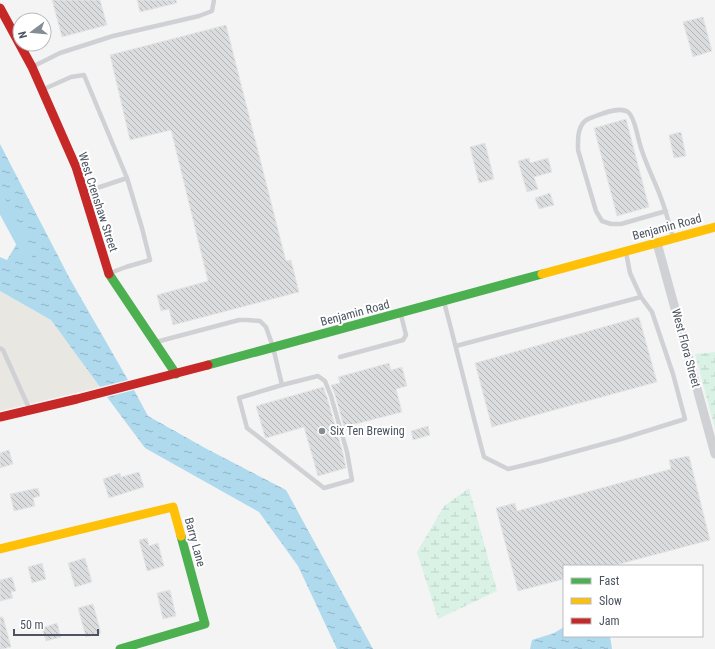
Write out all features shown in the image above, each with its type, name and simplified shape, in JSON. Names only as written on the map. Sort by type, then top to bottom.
[{"type":"street","name":"West Crenshaw Street","points":[[0,8],[32,67],[76,167],[109,274],[176,374]]},
{"type":"street","name":"Benjamin Road","points":[[0,417],[176,374],[715,227]]},
{"type":"street","name":"West Flora Street","points":[[657,243],[715,454]]},
{"type":"street","name":"Barry Lane","points":[[0,549],[173,507],[204,624],[120,649]]},
{"type":"lane","points":[[32,67],[60,53],[107,38],[199,16],[212,11],[214,0]]},
{"type":"lane","points":[[42,90],[71,77],[84,75],[127,178],[150,260],[109,274]]},
{"type":"lane","points":[[666,211],[621,224],[611,224],[602,221],[596,211],[578,150],[580,128],[585,120],[604,112],[625,110],[630,113],[642,151],[666,211],[674,238]]},
{"type":"lane","points":[[84,192],[127,178]]},
{"type":"lane","points":[[444,301],[484,457],[508,469],[621,440],[685,419],[673,374],[652,312],[641,297],[630,273],[626,251]]},
{"type":"lane","points":[[456,346],[641,297]]},
{"type":"lane","points":[[340,357],[402,340],[406,335],[401,312]]},
{"type":"lane","points":[[154,342],[239,320],[260,321],[266,327],[273,347],[282,385]]},
{"type":"lane","points":[[0,348],[3,350],[29,410]]},
{"type":"lane","points":[[318,376],[325,381],[331,396],[347,452],[352,480],[324,488],[247,428],[239,398],[282,385],[318,376]]},
{"type":"shaded area","points":[[0,291],[51,320],[100,387],[0,411]]},
{"type":"green space","points":[[715,352],[715,429],[695,354]]},
{"type":"green space","points":[[469,488],[497,591],[438,619],[417,552],[444,506]]},
{"type":"water","points":[[0,144],[70,279],[128,380],[100,387],[51,320],[0,291],[0,257],[7,260],[20,238],[0,202]]},
{"type":"water","points":[[134,390],[148,416],[205,448],[286,490],[373,649],[337,649],[298,566],[259,512],[145,448],[107,397]]},
{"type":"water","points":[[563,628],[563,637],[610,637],[612,649],[530,649],[532,640],[554,633]]},
{"type":"building","points":[[52,0],[100,0],[107,25],[62,37]]},
{"type":"building","points":[[137,0],[176,0],[177,3],[140,12]]},
{"type":"building","points":[[703,17],[712,51],[693,57],[683,22]]},
{"type":"building","points":[[226,25],[286,261],[291,260],[299,292],[173,325],[169,309],[161,311],[157,295],[208,281],[171,130],[130,140],[110,55]]},
{"type":"building","points":[[626,119],[649,207],[617,216],[594,128]]},
{"type":"building","points":[[681,132],[686,156],[674,158],[669,135]]},
{"type":"building","points":[[485,143],[494,179],[479,183],[470,147]]},
{"type":"building","points":[[529,158],[530,163],[548,158],[552,172],[534,177],[538,189],[527,192],[518,161]]},
{"type":"building","points":[[550,193],[554,205],[539,209],[535,198]]},
{"type":"building","points":[[639,317],[657,382],[492,427],[475,363]]},
{"type":"building","points":[[389,363],[391,370],[402,367],[407,386],[396,389],[402,412],[344,427],[331,385],[340,383],[338,377]]},
{"type":"building","name":"Six Ten Brewing","points":[[323,387],[343,453],[346,468],[318,476],[304,427],[266,438],[256,406]]},
{"type":"building","points":[[428,426],[430,435],[413,440],[411,431]]},
{"type":"building","points":[[9,450],[13,464],[0,468],[0,453]]},
{"type":"building","points":[[689,456],[710,540],[616,565],[563,565],[563,579],[518,591],[496,508],[515,503],[517,511],[671,469],[669,460]]},
{"type":"building","points":[[139,472],[144,487],[109,498],[103,479],[120,473],[121,477]]},
{"type":"building","points":[[38,488],[40,496],[33,498],[35,506],[14,511],[10,494]]},
{"type":"building","points":[[147,538],[149,546],[158,543],[164,566],[147,571],[139,540]]},
{"type":"building","points":[[85,558],[92,582],[75,587],[68,563]]},
{"type":"building","points":[[42,563],[46,579],[32,583],[28,567]]},
{"type":"building","points":[[12,577],[16,591],[11,592],[13,598],[0,601],[0,580]]},
{"type":"building","points":[[170,590],[176,616],[163,619],[157,593]]},
{"type":"building","points":[[93,604],[101,633],[86,637],[78,608]]},
{"type":"building","points":[[0,617],[3,617],[11,647],[3,649],[0,649]]},
{"type":"building","points":[[57,623],[61,637],[46,641],[42,628]]},
{"type":"waterway","points":[[0,202],[27,252]]},
{"type":"traffic: fast","points":[[109,274],[176,374]]},
{"type":"traffic: fast","points":[[208,365],[542,274]]},
{"type":"traffic: fast","points":[[120,649],[205,624],[181,536]]},
{"type":"traffic: slow","points":[[542,274],[715,227]]},
{"type":"traffic: slow","points":[[0,549],[173,507],[181,536]]},
{"type":"traffic: jam","points":[[0,8],[32,67],[76,167],[109,274]]},
{"type":"traffic: jam","points":[[0,417],[77,399],[208,365]]},
{"type":"place","name":"Six Ten Brewing","points":[[322,431]]}]
